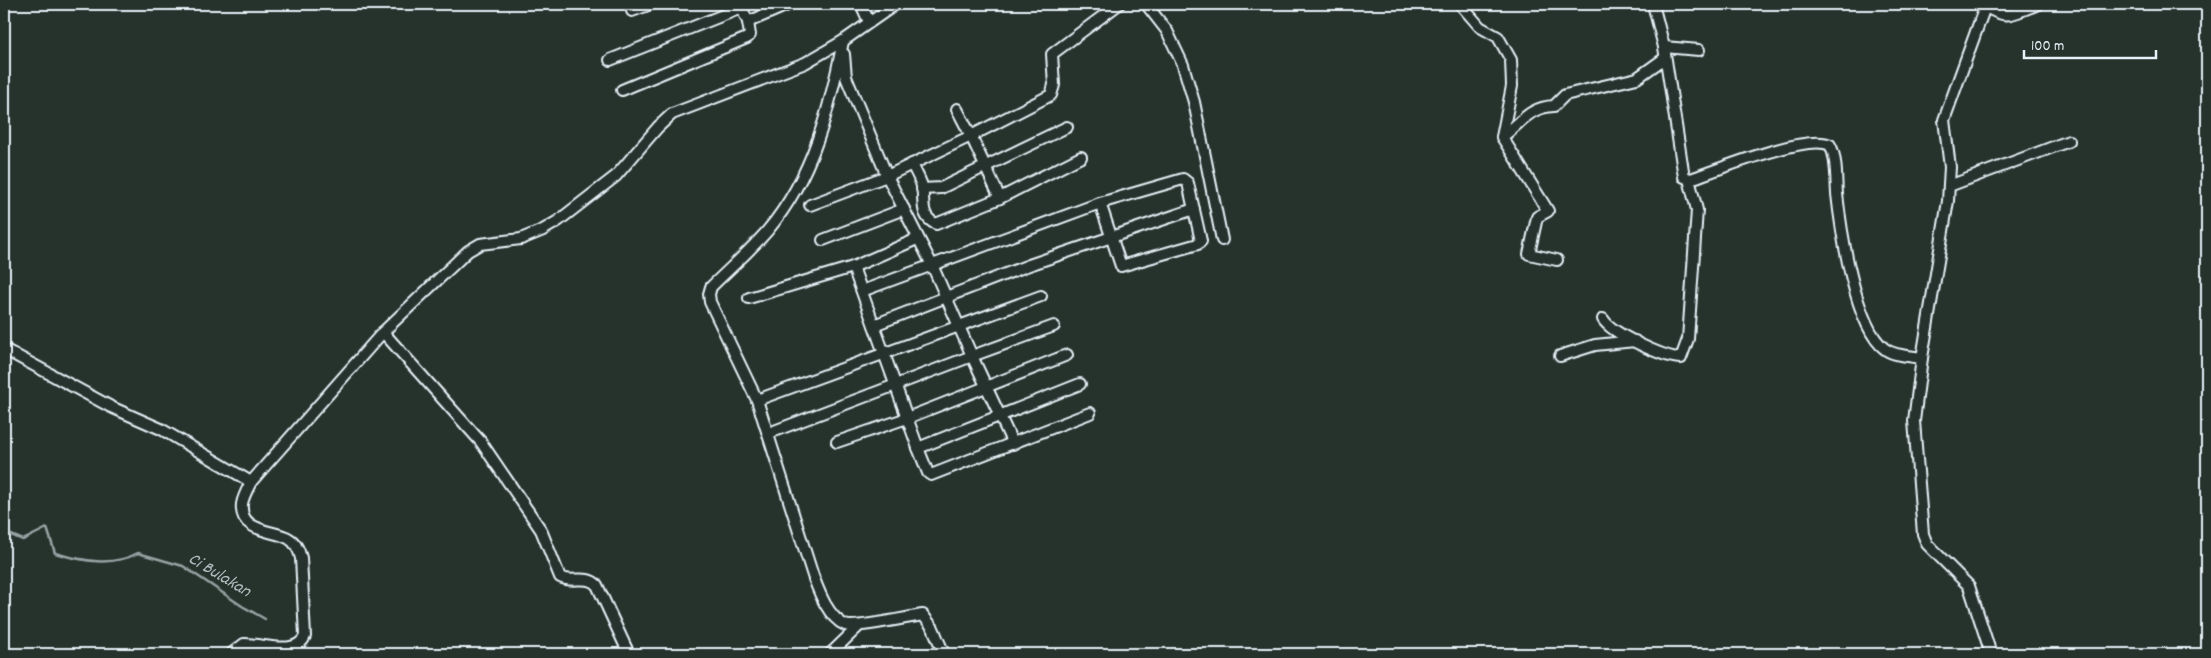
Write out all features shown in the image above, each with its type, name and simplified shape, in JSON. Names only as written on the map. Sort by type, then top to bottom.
[{"type":"street","points":[[632,11],[652,4]]},
{"type":"street","points":[[748,22],[790,4]]},
{"type":"street","points":[[861,4],[869,22]]},
{"type":"street","points":[[231,654],[244,644],[292,647],[302,642],[305,636],[301,558],[298,550],[288,538],[254,527],[248,521],[242,504],[250,482],[383,332],[468,251],[480,244],[521,239],[543,230],[588,199],[616,176],[658,127],[672,114],[805,63],[843,41],[896,4]]},
{"type":"street","points":[[810,205],[887,176],[971,136],[1051,94],[1054,85],[1052,54],[1119,4]]},
{"type":"street","points":[[1146,4],[1168,32],[1183,65],[1194,102],[1222,240]]},
{"type":"street","points":[[1460,4],[1480,27],[1498,37],[1511,60],[1512,86],[1502,138],[1548,211],[1537,216],[1530,254],[1557,260]]},
{"type":"street","points":[[1653,4],[1664,53],[1684,177],[1689,179],[1764,153],[1823,142],[1830,145],[1840,215],[1853,284],[1868,327],[1885,349],[1892,353],[1922,358]]},
{"type":"street","points":[[1991,654],[1969,586],[1927,544],[1923,534],[1914,421],[1950,167],[1944,120],[1985,5],[1997,14],[2004,16],[2039,4]]},
{"type":"street","points":[[610,60],[741,6],[748,22],[750,35],[747,38],[622,90]]},
{"type":"street","points":[[843,41],[846,78],[887,176],[932,265],[958,327],[987,385],[1013,444]]},
{"type":"street","points":[[843,41],[832,97],[815,148],[804,172],[768,230],[711,287],[709,294],[710,302],[757,400],[813,576],[825,603],[845,625],[859,626],[923,615],[933,628],[944,654]]},
{"type":"street","points":[[1502,138],[1532,110],[1540,107],[1554,106],[1565,95],[1638,78],[1664,53],[1699,50]]},
{"type":"street","points":[[957,109],[1000,198]]},
{"type":"street","points":[[922,189],[941,188],[986,168],[1067,127]]},
{"type":"street","points":[[1948,186],[2069,141]]},
{"type":"street","points":[[912,164],[922,189],[922,207],[931,222],[936,224],[1000,198],[1081,157]]},
{"type":"street","points":[[862,291],[1100,203],[1185,179],[1188,183],[1201,238],[1198,244],[1120,266],[1100,203]]},
{"type":"street","points":[[1603,319],[1616,332],[1674,358],[1681,358],[1687,346],[1697,210],[1689,179]]},
{"type":"street","points":[[823,240],[904,209]]},
{"type":"street","points":[[874,325],[946,295],[1110,236],[1194,209]]},
{"type":"street","points":[[749,298],[853,267],[918,239]]},
{"type":"street","points":[[853,267],[886,354],[918,448],[928,473],[931,475],[1090,413]]},
{"type":"street","points":[[757,400],[1041,296]]},
{"type":"street","points":[[769,433],[1054,326]]},
{"type":"street","points":[[383,332],[480,442],[541,530],[560,577],[570,580],[590,580],[597,585],[629,654]]},
{"type":"street","points":[[1560,356],[1595,345],[1635,341]]},
{"type":"street","points":[[4,349],[111,407],[162,428],[250,482]]},
{"type":"street","points":[[837,442],[907,418],[1067,355]]},
{"type":"street","points":[[918,448],[1001,417],[1080,384]]},
{"type":"street","points":[[830,654],[859,626]]},
{"type":"waterway","name":"Ci Bulakan","points":[[4,532],[23,540],[47,528],[55,553],[86,560],[118,560],[138,553],[183,566],[242,606],[265,619]]}]
